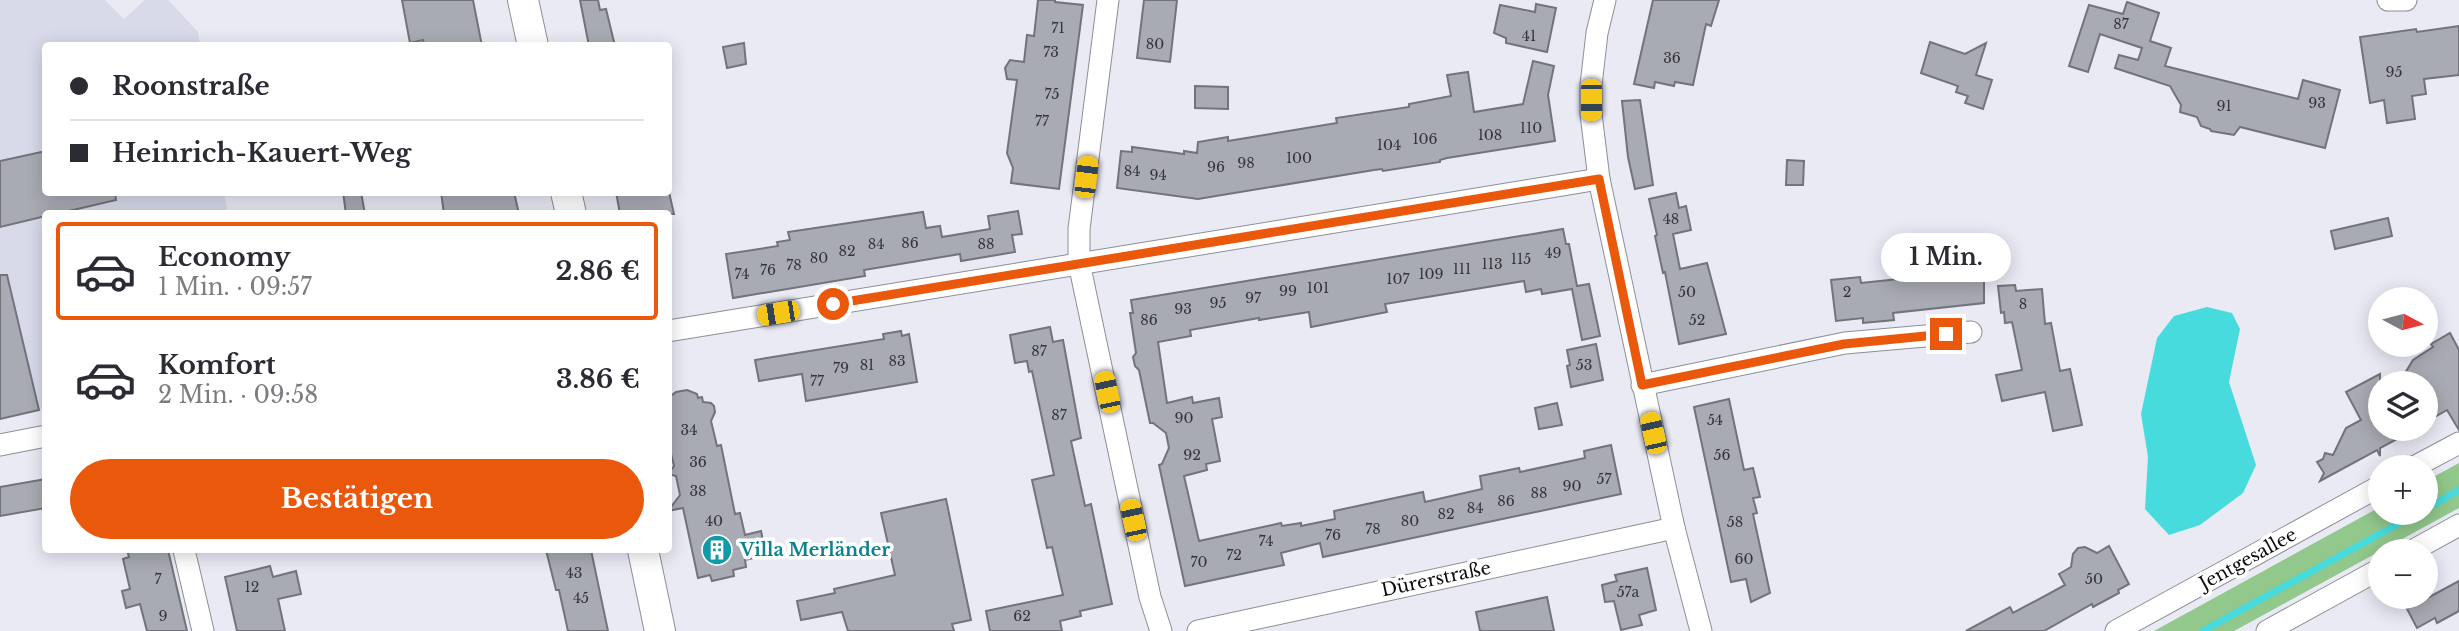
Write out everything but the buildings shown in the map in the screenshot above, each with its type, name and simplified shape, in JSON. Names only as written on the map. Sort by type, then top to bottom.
[{"type":"street","points":[[523,0],[532,42]]},
{"type":"street","points":[[1108,0],[1079,229],[1079,263],[1150,597],[1161,631]]},
{"type":"street","points":[[1605,0],[1597,33],[1591,85],[1591,114],[1599,179],[1674,528],[1701,631]]},
{"type":"street","points":[[2388,0],[2406,0]]},
{"type":"street","points":[[672,330],[1599,179]]},
{"type":"street","points":[[1642,385],[1844,344],[1971,332]]},
{"type":"street","points":[[0,445],[42,437]]},
{"type":"street","points":[[2436,455],[2459,443]]},
{"type":"street","name":"Jentgesallee","points":[[2116,631],[2368,493]]},
{"type":"street","points":[[2434,539],[2459,525]]},
{"type":"street","name":"Dürerstraße","points":[[1198,631],[1674,528]]},
{"type":"street","points":[[185,553],[203,631]]},
{"type":"street","points":[[644,553],[660,631]]},
{"type":"street","points":[[2267,631],[2368,576]]},
{"type":"shaded area","points":[[0,0],[105,0],[124,19],[145,0],[168,0],[198,32],[200,42],[42,42],[42,196],[225,196],[227,210],[42,210],[42,409],[0,418]]},
{"type":"green space","points":[[2459,463],[2459,508],[2438,519],[2438,474]]},
{"type":"green space","points":[[2368,514],[2368,525],[2428,525],[2402,539],[2368,539],[2368,558],[2234,631],[2154,631]]},
{"type":"water","points":[[2207,307],[2232,313],[2240,329],[2229,382],[2256,465],[2243,493],[2200,525],[2169,535],[2145,509],[2148,457],[2141,414],[2157,338],[2174,316]]},
{"type":"waterway","points":[[2438,502],[2459,490]]},
{"type":"waterway","points":[[2203,631],[2396,525]]},
{"type":"place","name":"Villa Merländer","points":[[717,550]]},
{"type":"route","points":[[833,304],[1599,179],[1642,385],[1844,344],[1946,334]]}]
